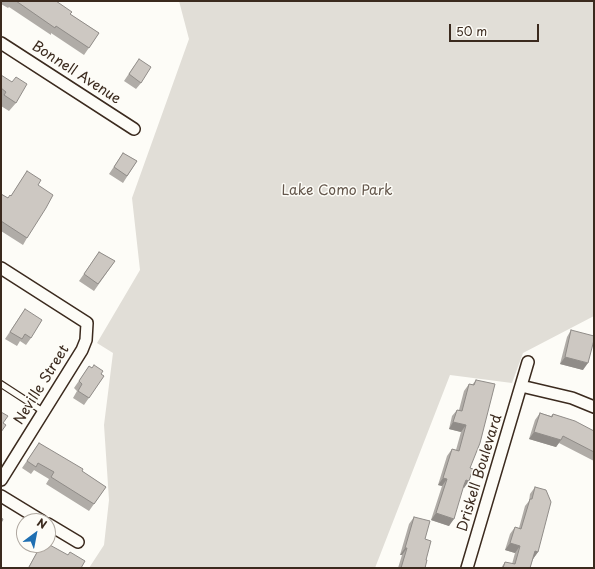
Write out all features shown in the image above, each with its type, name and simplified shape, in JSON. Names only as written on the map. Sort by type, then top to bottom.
[{"type":"street","name":"Bonnell Avenue","points":[[1,43],[134,129]]},
{"type":"street","name":"Neville Street","points":[[1,268],[87,324],[86,340],[82,350],[1,480]]},
{"type":"street","name":"Driskell Boulevard","points":[[467,568],[528,362]]},
{"type":"street","points":[[521,386],[572,398],[594,407]]},
{"type":"street","points":[[1,496],[29,513]]},
{"type":"street","points":[[56,529],[78,542]]},
{"type":"lane","points":[[1,384],[44,412]]},
{"type":"green space","name":"Lake Como Park","points":[[179,1],[594,1],[594,316],[523,353],[512,383],[450,375],[375,568],[89,568],[104,545],[109,500],[104,425],[113,353],[97,343],[140,270],[132,198],[189,39]]},
{"type":"building","points":[[16,1],[56,1],[72,12],[70,14],[99,33],[89,48],[56,26],[55,28]]},
{"type":"building","points":[[139,59],[151,67],[141,83],[129,74]]},
{"type":"building","points":[[1,75],[12,82],[16,77],[27,84],[16,103],[4,95],[6,92],[1,88]]},
{"type":"building","points":[[123,153],[137,161],[127,176],[114,167]]},
{"type":"building","points":[[27,171],[41,180],[38,185],[53,195],[27,238],[1,221],[1,194],[8,198],[10,195],[11,196]]},
{"type":"building","points":[[99,252],[115,261],[98,284],[84,274]]},
{"type":"building","points":[[25,309],[42,320],[31,338],[25,334],[22,339],[10,332]]},
{"type":"building","points":[[571,330],[594,336],[588,363],[565,357]]},
{"type":"building","points":[[94,365],[103,371],[101,374],[104,376],[89,398],[78,391],[82,384],[79,381],[89,366],[92,368]]},
{"type":"building","points":[[476,380],[495,384],[480,443],[470,468],[473,469],[469,481],[466,480],[464,485],[454,519],[436,513],[447,479],[443,478],[452,449],[459,451],[466,425],[453,422],[457,410],[462,411],[469,384],[474,385]]},
{"type":"building","points":[[1,412],[8,416],[3,423],[6,425],[1,432]]},
{"type":"building","points":[[540,413],[552,417],[553,414],[575,421],[594,431],[594,452],[563,436],[561,440],[534,432]]},
{"type":"building","points":[[39,443],[83,469],[82,471],[106,487],[94,504],[51,477],[54,472],[38,463],[36,467],[27,461]]},
{"type":"building","points":[[535,487],[546,490],[551,502],[538,552],[535,551],[530,568],[503,568],[505,562],[515,564],[520,546],[510,543],[515,527],[521,529]]},
{"type":"building","points":[[414,517],[430,521],[425,539],[431,541],[425,568],[401,568],[407,548],[405,548]]},
{"type":"building","points":[[56,548],[68,555],[70,552],[85,561],[81,568],[29,567],[37,553],[56,553]]}]
